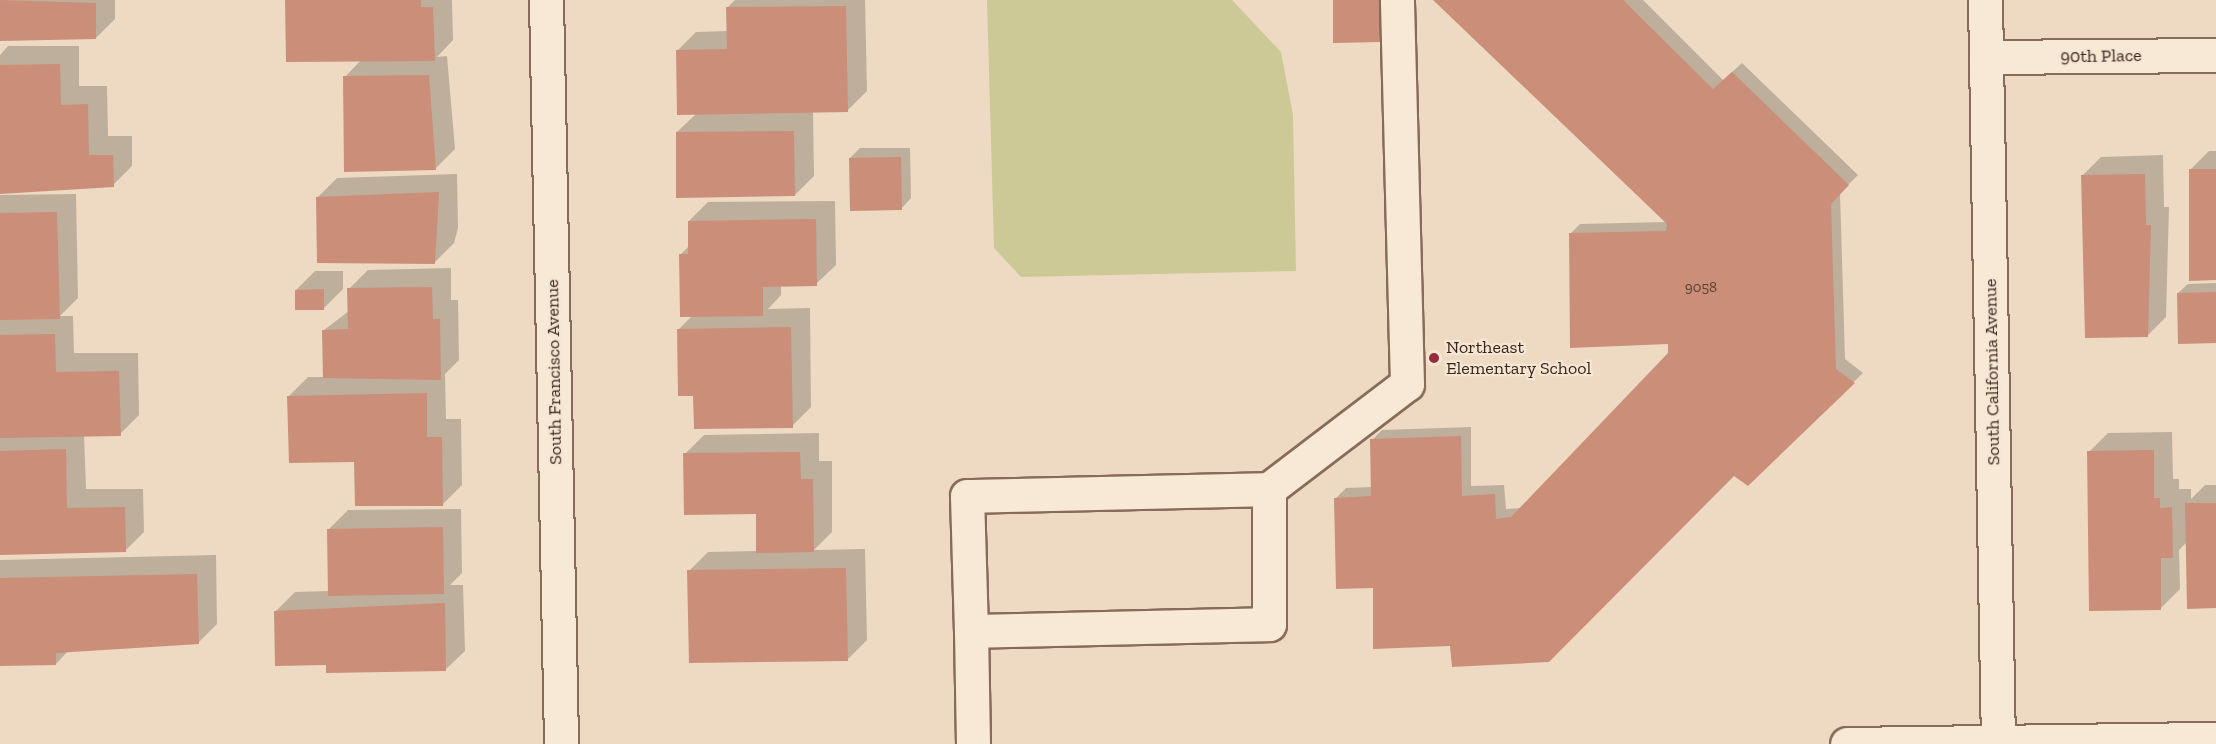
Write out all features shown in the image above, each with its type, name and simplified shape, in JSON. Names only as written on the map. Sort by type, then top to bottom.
[{"type":"street","name":"South Francisco Avenue","points":[[546,0],[561,744]]},
{"type":"street","points":[[973,744],[967,496],[1269,489],[1407,384],[1397,0]]},
{"type":"street","name":"South California Avenue","points":[[1985,0],[1998,743]]},
{"type":"street","name":"90th Place","points":[[1986,57],[2216,55]]},
{"type":"street","points":[[971,631],[1269,624],[1269,489]]},
{"type":"street","points":[[1847,744],[2216,740]]},
{"type":"shaded area","points":[[987,0],[1232,0],[1281,52],[1293,115],[1296,271],[1021,277],[994,248]]},
{"type":"building","points":[[0,0],[96,3],[96,39],[0,41]]},
{"type":"building","points":[[285,0],[421,0],[421,7],[433,7],[435,61],[286,62]]},
{"type":"building","points":[[1333,0],[1383,0],[1381,42],[1333,43]]},
{"type":"building","points":[[1433,0],[1623,0],[1713,89],[1732,72],[1849,185],[1831,204],[1836,369],[1855,383],[1748,486],[1734,476],[1549,662],[1452,667],[1450,646],[1373,649],[1373,588],[1336,589],[1334,498],[1371,496],[1370,439],[1461,436],[1462,496],[1495,494],[1496,519],[1511,517],[1668,353],[1668,344],[1570,348],[1569,233],[1666,231],[1667,224]]},
{"type":"building","points":[[846,6],[848,112],[677,115],[676,50],[727,49],[726,7]]},
{"type":"building","points":[[60,64],[61,105],[88,104],[89,155],[113,155],[114,187],[0,194],[0,65]]},
{"type":"building","points":[[429,75],[436,170],[344,172],[343,76]]},
{"type":"building","points":[[794,131],[795,196],[676,198],[676,132]]},
{"type":"building","points":[[901,157],[902,210],[850,211],[849,158]]},
{"type":"building","points":[[2189,169],[2216,169],[2216,280],[2189,281]]},
{"type":"building","points":[[2145,174],[2146,225],[2151,225],[2148,337],[2085,338],[2081,175]]},
{"type":"building","points":[[439,192],[435,264],[317,263],[316,197]]},
{"type":"building","points":[[57,212],[60,319],[0,320],[0,213]]},
{"type":"building","points":[[816,219],[817,286],[763,287],[763,316],[680,317],[679,254],[688,254],[688,221]]},
{"type":"building","points":[[432,287],[433,319],[440,319],[441,380],[323,378],[322,330],[348,329],[347,288]]},
{"type":"building","points":[[324,289],[324,310],[295,310],[295,290]]},
{"type":"building","points":[[2216,292],[2216,343],[2178,344],[2177,293]]},
{"type":"building","points":[[791,327],[793,428],[694,429],[693,396],[678,396],[677,329]]},
{"type":"building","points":[[55,334],[56,372],[119,371],[121,436],[0,438],[0,335]]},
{"type":"building","points":[[427,393],[427,437],[442,437],[443,506],[355,506],[354,462],[289,463],[287,396]]},
{"type":"building","points":[[66,449],[67,508],[125,507],[126,552],[0,555],[0,451]]},
{"type":"building","points":[[2154,450],[2154,498],[2160,498],[2160,508],[2172,507],[2173,558],[2161,558],[2161,610],[2089,611],[2087,451]]},
{"type":"building","points":[[800,452],[801,479],[813,479],[814,552],[756,553],[756,514],[684,515],[683,453]]},
{"type":"building","points":[[2185,503],[2216,503],[2216,608],[2187,609]]},
{"type":"building","points":[[443,527],[444,594],[328,596],[327,529]]},
{"type":"building","points":[[846,568],[848,661],[689,663],[687,570]]},
{"type":"building","points":[[197,574],[199,644],[56,653],[56,665],[0,666],[0,578]]},
{"type":"building","points":[[445,603],[446,671],[326,673],[326,665],[275,666],[274,611]]},
{"type":"place","name":"Northeast Elementary School","points":[[1434,358]]}]
